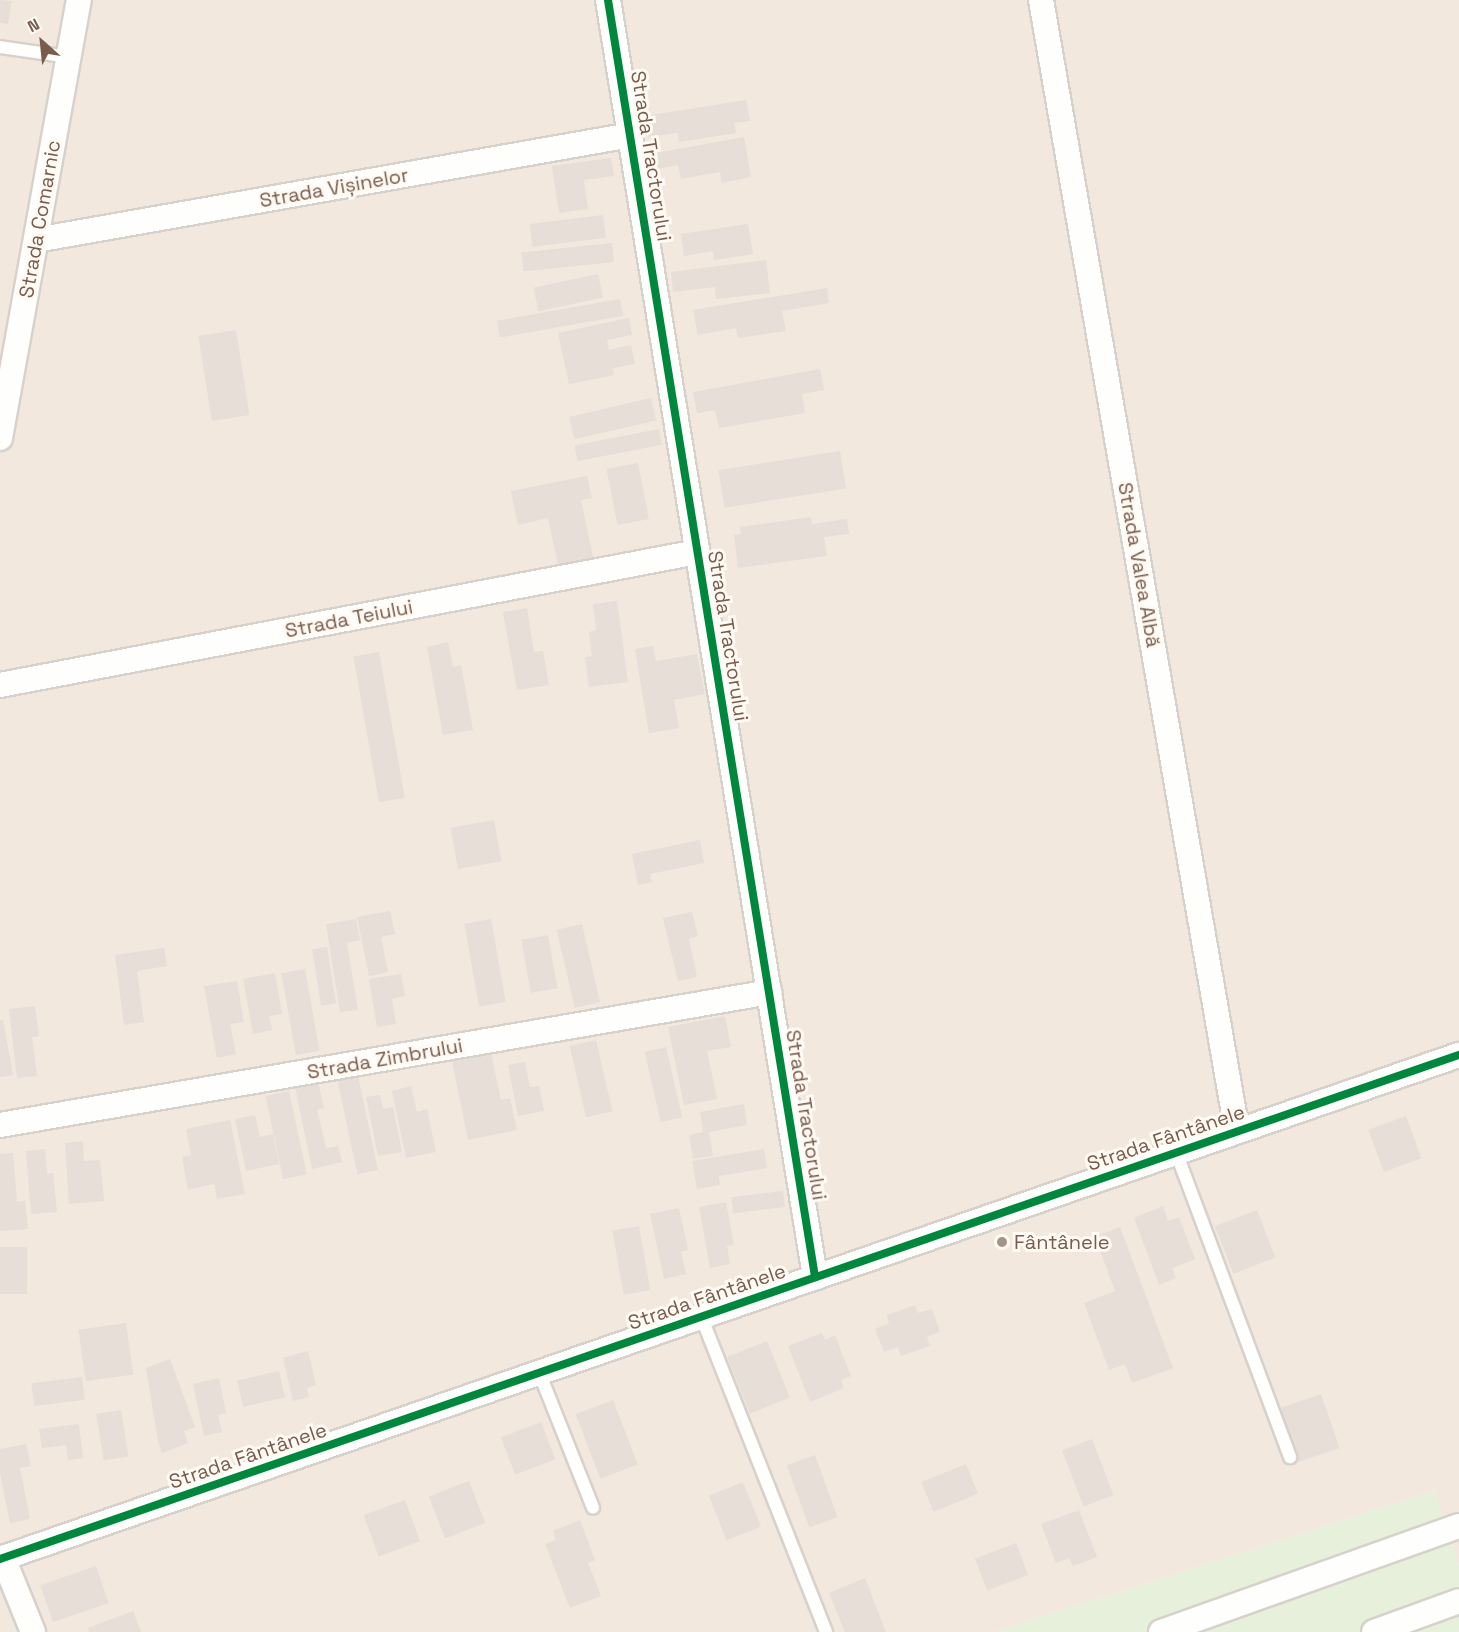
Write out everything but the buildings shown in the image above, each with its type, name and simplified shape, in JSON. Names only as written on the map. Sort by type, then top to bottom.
[{"type":"street","name":"Strada Comarnic","points":[[0,438],[79,0]]},
{"type":"street","name":"Strada Tractorului","points":[[608,0],[815,1276]]},
{"type":"street","name":"Strada Valea Albă","points":[[1041,0],[1237,1131]]},
{"type":"street","name":"Strada Vișinelor","points":[[36,240],[631,135]]},
{"type":"street","name":"Strada Teiului","points":[[0,685],[698,552]]},
{"type":"street","name":"Strada Zimbrului","points":[[0,1125],[770,992]]},
{"type":"street","name":"Strada Fântânele","points":[[2,1558],[1459,1055]]},
{"type":"street","points":[[1161,1632],[1459,1526]]},
{"type":"street","points":[[2,1558],[33,1632]]},
{"type":"street","points":[[1374,1632],[1459,1601]]},
{"type":"lane","points":[[0,47],[69,57]]},
{"type":"lane","points":[[1176,1152],[1290,1457]]},
{"type":"lane","points":[[701,1316],[826,1632]]},
{"type":"lane","points":[[539,1372],[593,1508]]},
{"type":"shaded area","points":[[0,0],[1459,0],[1459,1565],[1434,1491],[994,1632],[0,1632]]},
{"type":"green space","points":[[1434,1491],[1459,1565],[1459,1632],[994,1632]]},
{"type":"cycle path","points":[[608,0],[815,1277]]},
{"type":"cycle path","points":[[0,1559],[1459,1055]]},
{"type":"place","name":"Fântânele","points":[[1002,1242]]}]
